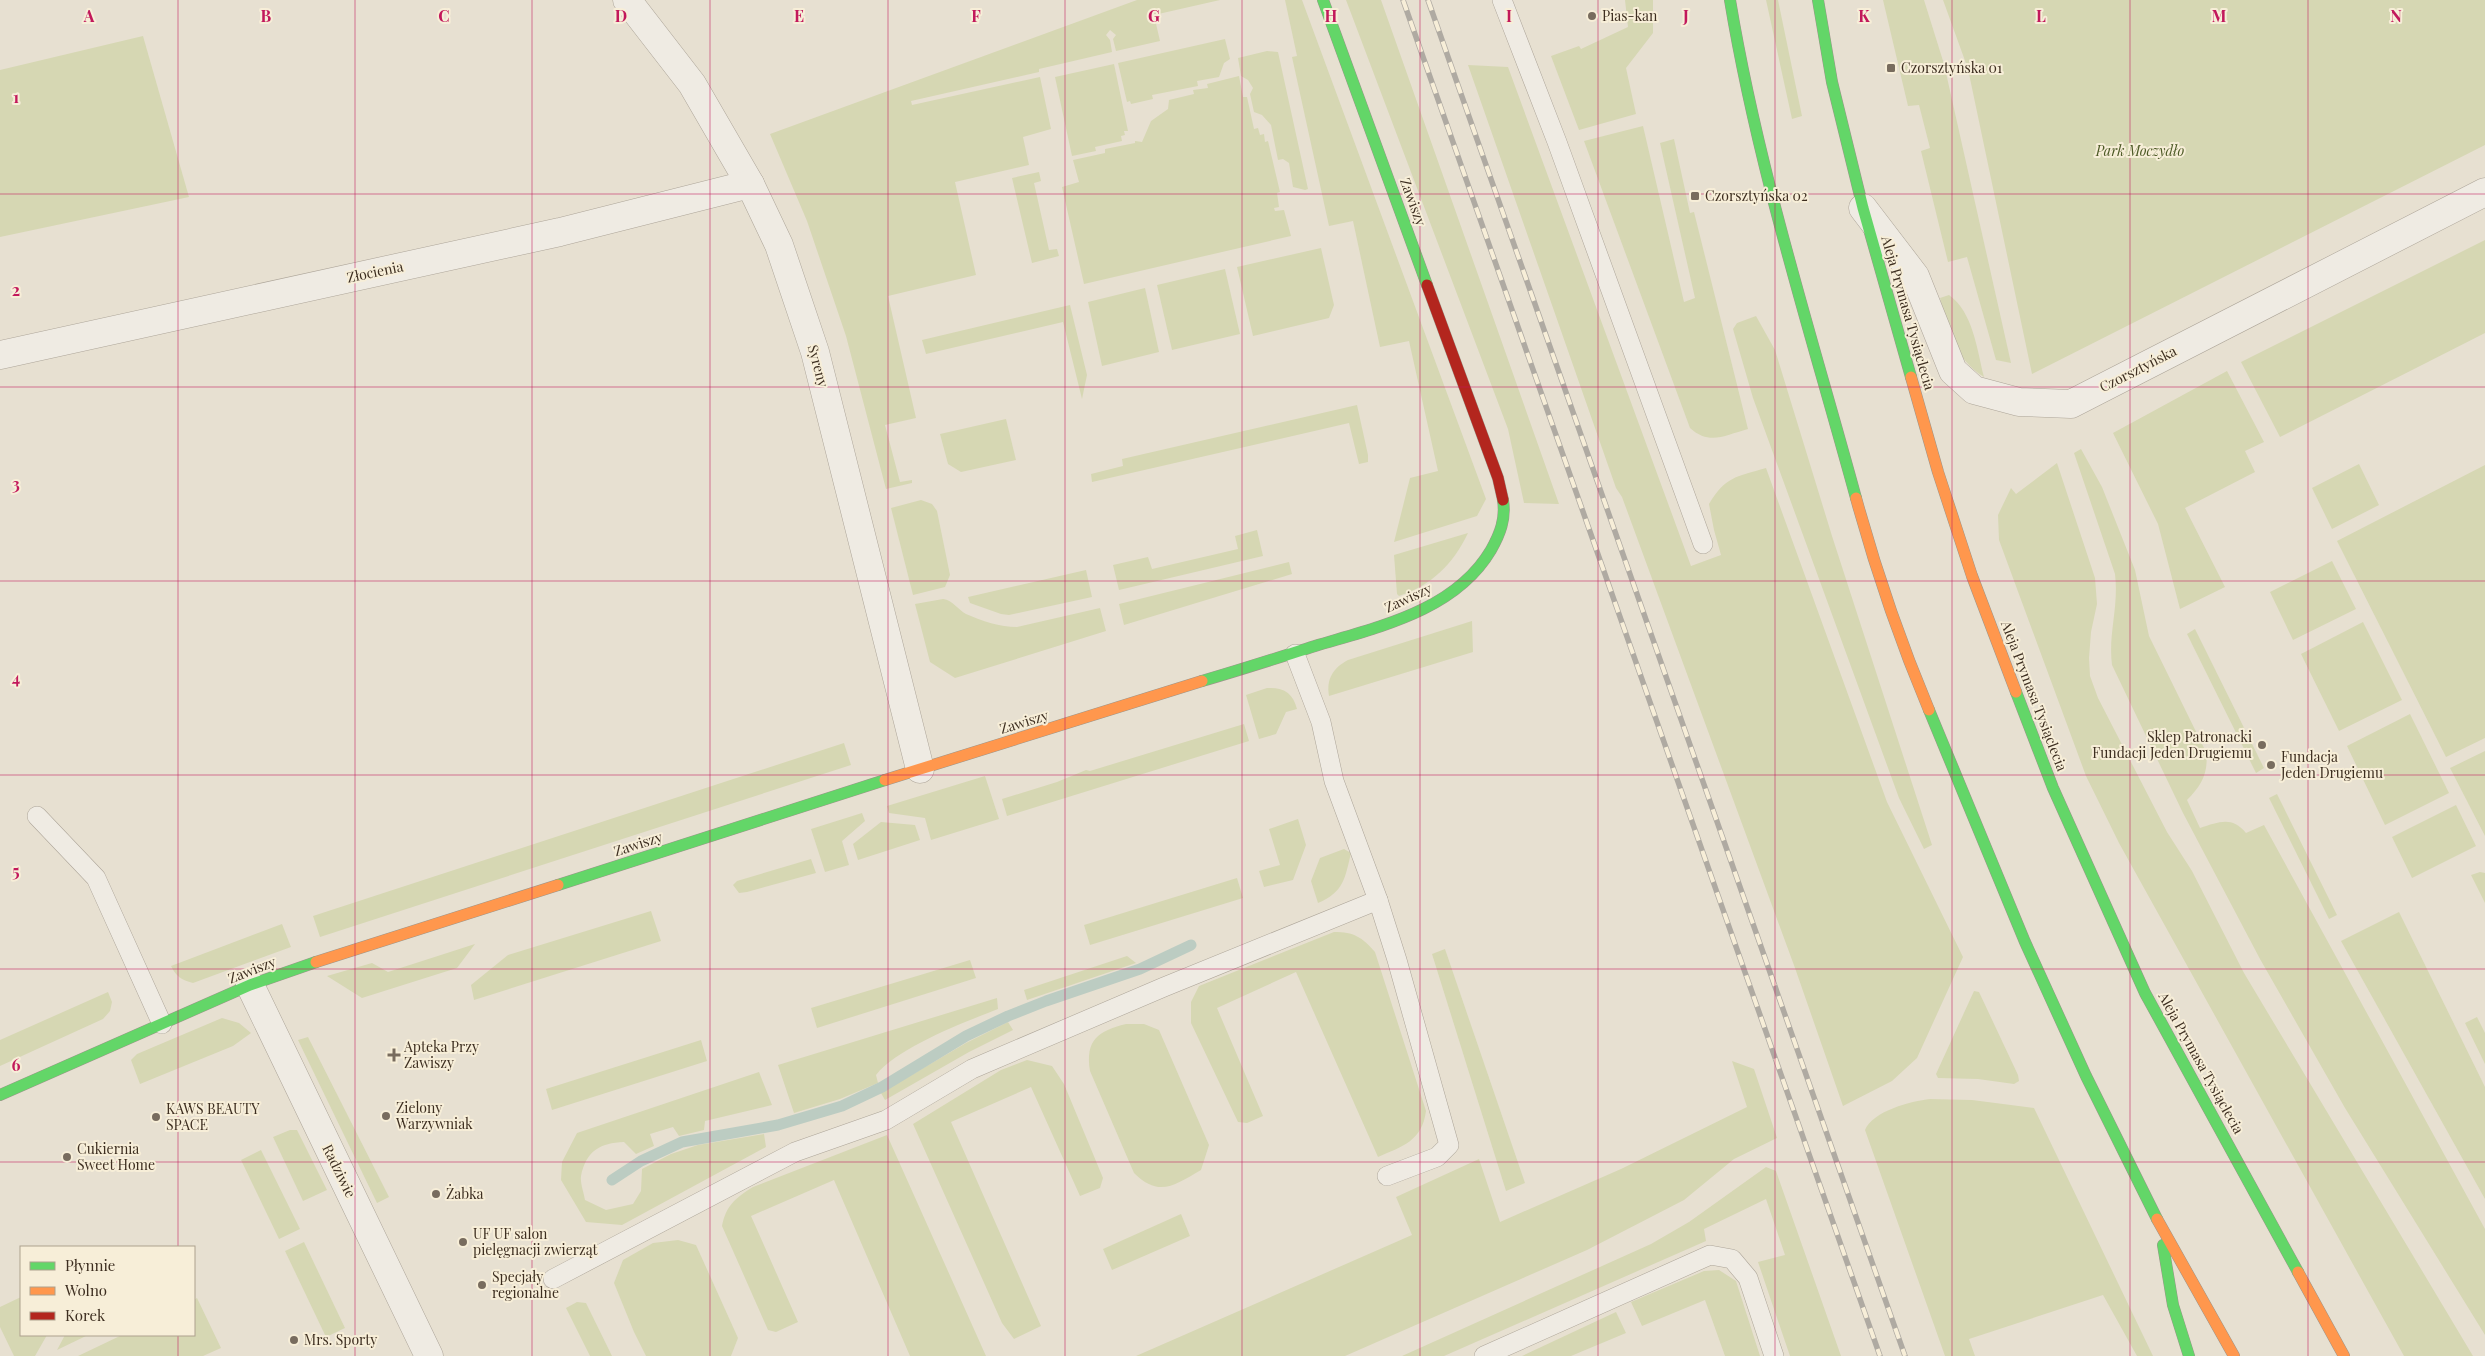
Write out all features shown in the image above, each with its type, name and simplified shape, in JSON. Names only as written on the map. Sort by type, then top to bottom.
[{"type":"main road","name":"Zawiszy","points":[[0,1095],[250,986],[310,964],[920,769],[1295,654],[1380,626],[1430,606],[1467,584],[1487,558],[1500,531],[1504,512],[1498,478],[1323,0]]},
{"type":"main road","points":[[1730,0],[1738,48],[1767,175],[1876,570],[1906,654],[2025,942],[2086,1076],[2160,1226],[2234,1356]]},
{"type":"main road","name":"Aleja Prymasa Tysiąclecia","points":[[1818,0],[1832,82],[1863,208],[1938,472],[1972,576],[2053,788],[2145,993],[2344,1356]]},
{"type":"main road","points":[[2160,1226],[2173,1305],[2188,1356]]},
{"type":"street","name":"Syreny","points":[[627,0],[692,84],[750,184],[779,245],[815,352],[920,769]]},
{"type":"street","name":"Złocienia","points":[[0,355],[550,234],[750,184]]},
{"type":"street","name":"Czorsztyńska","points":[[1863,208],[1915,276],[1953,372],[1974,390],[2019,402],[2071,404],[2485,192]]},
{"type":"street","name":"Radziwie","points":[[250,986],[428,1356]]},
{"type":"lane","points":[[1502,0],[1557,142],[1703,544]]},
{"type":"lane","points":[[1295,654],[1321,722],[1334,781],[1378,900],[1449,1145],[1437,1156],[1387,1176]]},
{"type":"lane","points":[[37,816],[96,878],[162,1024]]},
{"type":"lane","points":[[553,1279],[795,1152],[886,1120],[972,1069],[1164,987],[1378,900]]},
{"type":"lane","points":[[1484,1356],[1710,1255],[1732,1259],[1748,1278],[1774,1356]]},
{"type":"green space","points":[[1137,0],[1220,0],[1154,15],[1160,41],[1116,51],[1113,39],[1116,35],[1110,30],[1106,35],[1110,40],[1112,52],[1039,69],[1039,72],[911,101],[912,105],[1040,77],[1051,129],[1023,137],[1029,165],[955,182],[976,275],[888,296],[916,418],[885,425],[900,482],[912,480],[912,483],[886,489],[846,336],[807,221],[770,134]]},
{"type":"green space","points":[[1285,0],[1302,0],[1486,499],[1477,516],[1394,542],[1410,478],[1438,471],[1409,341],[1380,347],[1353,221],[1329,226],[1292,57],[1297,56]]},
{"type":"green space","points":[[1346,0],[1381,0],[1559,504],[1524,503],[1508,429]]},
{"type":"green space","points":[[1625,0],[1653,0],[1653,33],[1626,68],[1636,114],[1579,130],[1551,56],[1579,46],[1581,49],[1628,27]]},
{"type":"green space","points":[[1766,0],[1778,0],[1802,116],[1792,119]]},
{"type":"green space","points":[[1883,0],[1924,0],[1944,64],[2011,363],[1996,360],[1967,257],[1948,262],[1921,151],[1930,148],[1919,105],[1908,106]]},
{"type":"green space","name":"Park Moczydło","points":[[1943,0],[2485,0],[2485,145],[2032,374],[1968,69]]},
{"type":"green space","points":[[143,36],[189,197],[0,237],[0,70]]},
{"type":"green space","points":[[1225,39],[1230,59],[1224,63],[1219,77],[1197,81],[1198,86],[1152,95],[1153,99],[1131,104],[1130,101],[1127,102],[1118,63]]},
{"type":"green space","points":[[1267,51],[1278,52],[1308,189],[1305,190],[1293,187],[1289,163],[1283,159],[1278,160],[1271,125],[1262,115],[1254,112],[1250,94],[1253,88],[1248,80],[1241,76],[1238,58]]},
{"type":"green space","points":[[1114,64],[1128,131],[1124,131],[1125,135],[1121,136],[1122,141],[1095,147],[1096,151],[1072,156],[1055,77]]},
{"type":"green space","points":[[1468,65],[1508,67],[1691,566],[1721,555],[1709,504],[1715,495],[1733,479],[1766,468],[1887,802],[1963,957],[1917,1058],[1892,1081],[1843,1106],[1795,968],[1622,497],[1616,488]]},
{"type":"green space","points":[[1239,76],[1243,97],[1247,97],[1254,129],[1258,128],[1260,135],[1264,134],[1265,142],[1268,141],[1280,192],[1277,193],[1279,207],[1274,208],[1275,211],[1284,210],[1291,236],[1084,284],[1062,187],[1079,182],[1073,160],[1105,153],[1105,149],[1135,143],[1135,141],[1142,142],[1151,121],[1168,109],[1169,100],[1194,94],[1193,90],[1208,88],[1207,84]]},
{"type":"green space","points":[[1643,126],[1684,302],[1695,298],[1660,143],[1674,139],[1690,213],[1694,212],[1748,429],[1718,438],[1704,437],[1690,428],[1584,141]]},
{"type":"green space","points":[[1039,172],[1041,181],[1034,183],[1049,250],[1057,249],[1059,256],[1032,263],[1012,178]]},
{"type":"green space","points":[[2485,240],[2485,333],[2280,437],[2241,362]]},
{"type":"green space","points":[[1321,248],[1334,305],[1329,318],[1253,336],[1237,267]]},
{"type":"green space","points":[[1225,269],[1240,334],[1172,350],[1157,285]]},
{"type":"green space","points":[[1145,288],[1159,352],[1102,366],[1088,302]]},
{"type":"green space","points":[[1949,295],[1964,311],[1969,321],[1984,377],[1966,362],[1954,343],[1940,298]]},
{"type":"green space","points":[[1070,305],[1087,375],[1082,399],[1063,322],[926,354],[922,340]]},
{"type":"green space","points":[[1756,316],[1775,350],[1832,536],[1932,845],[1924,849],[1899,798],[1753,398],[1733,329],[1737,323]]},
{"type":"green space","points":[[2227,371],[2264,442],[2245,451],[2255,472],[2185,508],[2225,587],[2180,609],[2158,524],[2113,433]]},
{"type":"green space","points":[[1357,405],[1368,462],[1359,464],[1349,423],[1092,482],[1091,474],[1123,466],[1122,459]]},
{"type":"green space","points":[[1006,419],[1016,460],[961,472],[948,464],[940,434]]},
{"type":"green space","points":[[2081,449],[2102,487],[2135,570],[2149,636],[2206,752],[2207,760],[2203,779],[2187,800],[2200,828],[2219,822],[2230,822],[2236,824],[2246,833],[2264,825],[2485,1229],[2485,1335],[2345,1108],[2260,959],[2183,813],[2112,665],[2111,642],[2116,598],[2115,574],[2074,453]]},
{"type":"green space","points":[[2057,463],[2095,578],[2097,604],[2091,632],[2089,658],[2090,676],[2098,698],[2167,832],[2192,871],[2244,973],[2473,1356],[2404,1356],[2119,843],[2086,776],[1999,540],[1998,515],[2011,488],[2016,494]]},
{"type":"green space","points":[[2359,464],[2379,505],[2332,529],[2312,488]]},
{"type":"green space","points":[[2485,465],[2485,738],[2446,757],[2337,541]]},
{"type":"green space","points":[[921,500],[932,504],[937,511],[950,575],[945,587],[913,595],[891,508]]},
{"type":"green space","points":[[1257,530],[1263,556],[1119,590],[1113,565],[1148,557],[1152,569],[1238,549],[1235,536]]},
{"type":"green space","points":[[1468,533],[1456,554],[1440,572],[1422,586],[1399,596],[1397,594],[1394,555]]},
{"type":"green space","points":[[2332,561],[2356,609],[2293,640],[2270,592]]},
{"type":"green space","points":[[1289,562],[1292,574],[1124,625],[1119,604]]},
{"type":"green space","points":[[1086,570],[1092,597],[1009,615],[970,603],[968,597]]},
{"type":"green space","points":[[943,599],[950,601],[972,617],[1011,627],[1100,608],[1106,631],[955,678],[930,662],[915,604]]},
{"type":"green space","points":[[1472,621],[1473,652],[1329,696],[1328,690],[1332,675],[1338,667],[1348,660]]},
{"type":"green space","points":[[2363,622],[2402,700],[2339,731],[2301,654]]},
{"type":"green space","points":[[2195,629],[2264,768],[2256,773],[2187,634]]},
{"type":"green space","points":[[1267,688],[1287,692],[1293,699],[1297,709],[1286,712],[1276,734],[1259,739],[1246,695]]},
{"type":"green space","points":[[2410,714],[2449,793],[2385,825],[2347,746]]},
{"type":"green space","points":[[1244,724],[1249,741],[1007,816],[1002,799],[1057,782],[1086,770],[1090,771]]},
{"type":"green space","points":[[844,743],[851,765],[320,937],[313,916]]},
{"type":"green space","points":[[2485,751],[2485,836],[2450,768]]},
{"type":"green space","points":[[985,776],[999,819],[931,840],[925,818],[889,813],[887,806]]},
{"type":"green space","points":[[2277,794],[2337,915],[2329,919],[2269,798]]},
{"type":"green space","points":[[2456,805],[2476,846],[2412,878],[2392,837]]},
{"type":"green space","points":[[862,813],[865,821],[842,841],[849,865],[825,872],[811,829]]},
{"type":"green space","points":[[1298,819],[1306,845],[1293,880],[1264,887],[1259,871],[1280,865],[1269,829]]},
{"type":"green space","points":[[881,822],[915,825],[920,840],[858,860],[853,844]]},
{"type":"green space","points":[[1344,849],[1351,853],[1345,877],[1333,894],[1318,903],[1311,881],[1320,858]]},
{"type":"green space","points":[[811,859],[816,873],[747,892],[739,893],[733,885],[737,881]]},
{"type":"green space","points":[[2480,872],[2485,873],[2485,903],[2471,875]]},
{"type":"green space","points":[[1237,878],[1243,898],[1090,945],[1084,925]]},
{"type":"green space","points":[[651,911],[661,941],[474,1000],[471,985],[508,955]]},
{"type":"green space","points":[[2399,912],[2485,1087],[2485,1199],[2341,941]]},
{"type":"green space","points":[[282,924],[291,947],[193,983],[179,977],[171,966]]},
{"type":"green space","points":[[1334,932],[1357,936],[1375,952],[1426,1111],[1424,1121],[1416,1136],[1403,1146],[1378,1157],[1296,972],[1217,1008],[1263,1116],[1247,1123],[1238,1122],[1191,1023],[1191,1002],[1199,986]]},
{"type":"green space","points":[[475,944],[457,968],[362,998],[327,976],[372,963],[388,972]]},
{"type":"green space","points":[[1445,949],[1525,1183],[1506,1191],[1432,954]]},
{"type":"green space","points":[[1127,956],[1136,963],[1027,1000],[1024,990]]},
{"type":"green space","points":[[970,960],[976,978],[817,1028],[811,1008]]},
{"type":"green space","points":[[1974,991],[1979,992],[2018,1075],[2019,1081],[2014,1084],[1978,1079],[1938,1078],[1936,1074]]},
{"type":"green space","points":[[108,992],[112,1002],[110,1011],[103,1019],[0,1066],[0,1040]]},
{"type":"green space","points":[[997,998],[998,1009],[933,1036],[886,1065],[876,1075],[878,1083],[840,1099],[794,1113],[778,1065]]},
{"type":"green space","points":[[2477,1017],[2485,1033],[2485,1064],[2465,1023]]},
{"type":"green space","points":[[222,1018],[239,1023],[251,1033],[233,1046],[140,1084],[131,1060],[137,1054]]},
{"type":"green space","points":[[1008,1022],[1013,1030],[969,1052],[885,1100],[881,1093],[966,1043]]},
{"type":"green space","points":[[1126,1024],[1144,1024],[1159,1030],[1209,1145],[1201,1170],[1175,1184],[1159,1187],[1151,1185],[1134,1173],[1090,1071],[1090,1052],[1096,1038],[1108,1030]]},
{"type":"green space","points":[[308,1037],[389,1197],[377,1203],[298,1040]]},
{"type":"green space","points":[[701,1040],[707,1061],[552,1110],[546,1089]]},
{"type":"green space","points":[[1027,1060],[1052,1066],[1064,1084],[1103,1178],[1100,1188],[1080,1196],[1031,1087],[951,1122],[1041,1326],[1014,1339],[1002,1323],[913,1124],[1001,1070]]},
{"type":"green space","points":[[1732,1061],[1754,1069],[1777,1138],[1734,1159],[1684,1200],[1587,1250],[1345,1356],[1136,1356],[1412,1235],[1396,1197],[1479,1159],[1500,1222],[1621,1169],[1747,1107]]},
{"type":"green space","points":[[759,1072],[772,1105],[705,1121],[704,1130],[679,1136],[673,1127],[650,1134],[654,1146],[636,1154],[624,1142],[608,1144],[595,1150],[586,1160],[581,1176],[585,1200],[606,1210],[633,1204],[641,1191],[642,1169],[671,1154],[698,1145],[764,1134],[766,1147],[622,1225],[586,1222],[561,1180],[562,1162],[577,1133]]},
{"type":"green space","points":[[1930,1099],[1972,1100],[2034,1108],[2153,1356],[2137,1356],[2103,1295],[1969,1339],[1975,1356],[1945,1356],[1865,1130],[1869,1123],[1884,1112],[1913,1102]]},
{"type":"green space","points":[[290,1130],[297,1130],[327,1190],[303,1201],[273,1137]]},
{"type":"green space","points":[[887,1135],[986,1356],[910,1356],[834,1180],[751,1216],[798,1322],[776,1332],[768,1330],[722,1226],[726,1213],[732,1203],[753,1187]]},
{"type":"green space","points":[[261,1150],[300,1229],[279,1239],[241,1160]]},
{"type":"green space","points":[[1766,1167],[1776,1171],[1841,1356],[1790,1356],[1758,1262],[1785,1255],[1766,1199],[1704,1229],[1706,1241],[1444,1356],[1402,1356],[1651,1244],[1689,1222]]},
{"type":"green space","points":[[1181,1214],[1190,1236],[1112,1270],[1103,1249]]},
{"type":"green space","points":[[678,1240],[696,1245],[738,1338],[731,1356],[646,1356],[634,1332],[614,1283],[623,1260],[653,1243]]},
{"type":"green space","points":[[304,1242],[345,1328],[326,1337],[285,1251]]},
{"type":"green space","points":[[1719,1270],[1736,1281],[1760,1356],[1725,1356],[1705,1300],[1642,1326],[1631,1302],[1704,1271]]},
{"type":"green space","points":[[20,1297],[20,1336],[46,1336],[35,1356],[14,1356],[0,1327],[0,1307]]},
{"type":"green space","points":[[197,1298],[221,1348],[203,1356],[78,1356],[120,1336],[195,1336],[195,1299]]},
{"type":"green space","points":[[577,1302],[586,1303],[612,1356],[590,1356],[566,1308]]},
{"type":"green space","points":[[1616,1312],[1626,1333],[1571,1356],[1522,1356]]},
{"type":"green space","points":[[64,1336],[86,1336],[57,1350]]},
{"type":"waterway","points":[[612,1180],[641,1161],[682,1142],[778,1125],[842,1106],[882,1087],[966,1036],[1008,1016],[1140,969],[1191,945]]},
{"type":"railway","points":[[1403,0],[1880,1356]]},
{"type":"railway","points":[[1428,0],[1905,1356]]},
{"type":"traffic: fast","points":[[1323,0],[1427,285]]},
{"type":"traffic: fast","points":[[1730,0],[1755,126],[1770,188],[1856,498]]},
{"type":"traffic: fast","points":[[1818,0],[1832,82],[1863,208],[1911,377]]},
{"type":"traffic: fast","points":[[1202,681],[1364,632],[1413,614],[1436,602],[1457,588],[1476,571],[1491,550],[1502,526],[1504,514],[1503,500]]},
{"type":"traffic: fast","points":[[2016,692],[2053,788],[2145,993],[2298,1272]]},
{"type":"traffic: fast","points":[[1929,710],[2025,942],[2086,1076],[2157,1219]]},
{"type":"traffic: fast","points":[[558,885],[885,780]]},
{"type":"traffic: fast","points":[[0,1095],[250,985],[316,962]]},
{"type":"traffic: fast","points":[[2163,1245],[2173,1305],[2189,1356]]},
{"type":"traffic: slow","points":[[1911,377],[1938,472],[1972,576],[2016,692]]},
{"type":"traffic: slow","points":[[1856,498],[1889,606],[1929,710]]},
{"type":"traffic: slow","points":[[885,780],[1202,681]]},
{"type":"traffic: slow","points":[[316,962],[558,885]]},
{"type":"traffic: slow","points":[[2157,1219],[2234,1356]]},
{"type":"traffic: slow","points":[[2298,1272],[2344,1356]]},
{"type":"traffic: jam","points":[[1427,285],[1498,478],[1503,500]]},
{"type":"place","name":"Pias-kan","points":[[1592,16]]},
{"type":"place","name":"Czorsztyńska 01","points":[[1891,68]]},
{"type":"place","name":"Czorsztyńska 02","points":[[1695,196]]},
{"type":"place","name":"Sklep Patronacki Fundacji Jeden Drugiemu","points":[[2262,745]]},
{"type":"place","name":"Fundacja Jeden Drugiemu","points":[[2271,765]]},
{"type":"place","name":"Apteka Przy Zawiszy","points":[[394,1055]]},
{"type":"place","name":"Zielony Warzywniak","points":[[386,1116]]},
{"type":"place","name":"KAWS BEAUTY SPACE","points":[[156,1117]]},
{"type":"place","name":"Cukiernia Sweet Home","points":[[67,1157]]},
{"type":"place","name":"Żabka","points":[[436,1194]]},
{"type":"place","name":"UF UF salon pielęgnacji zwierząt","points":[[463,1242]]},
{"type":"place","name":"Specjały regionalne","points":[[482,1285]]},
{"type":"place","name":"Mrs. Sporty","points":[[294,1340]]}]
